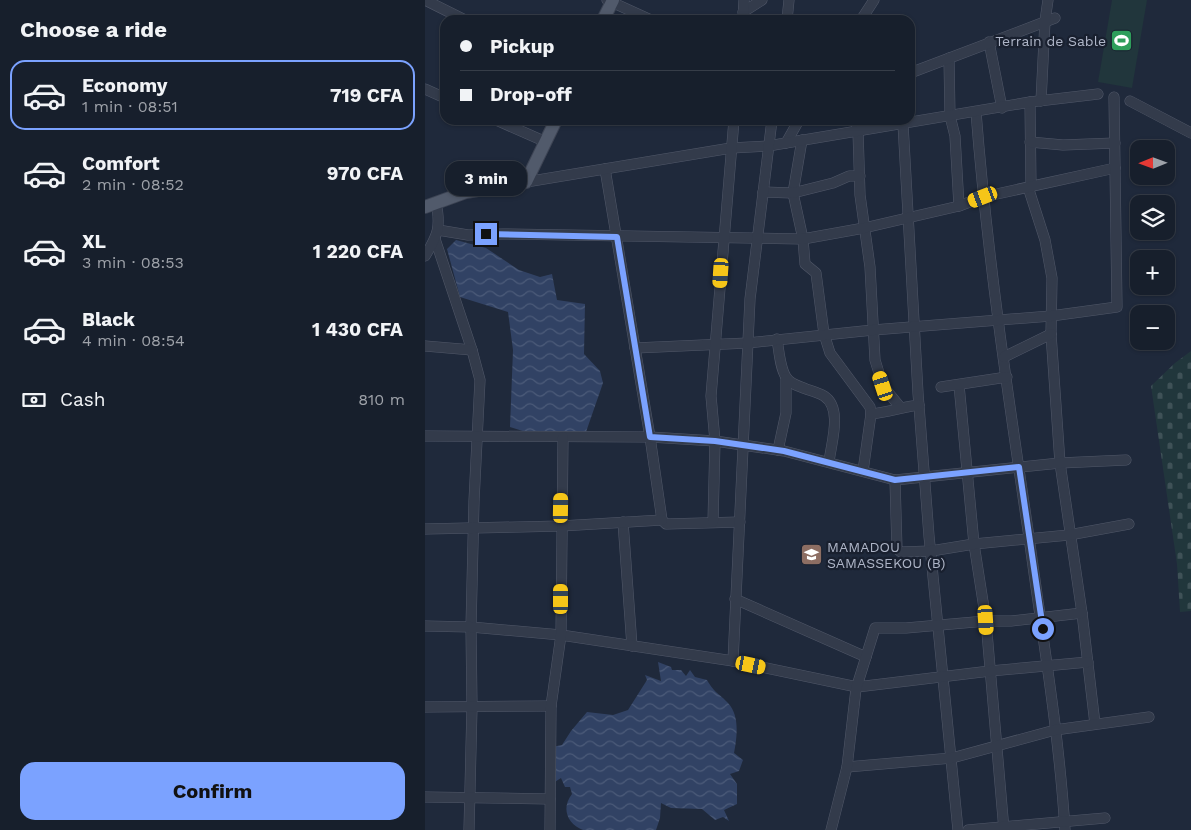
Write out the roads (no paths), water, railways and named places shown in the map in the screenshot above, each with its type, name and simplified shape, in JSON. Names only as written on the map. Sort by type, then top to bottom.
[{"type":"main road","points":[[605,15],[610,1]]},
{"type":"main road","points":[[430,205],[466,192],[526,182],[554,125]]},
{"type":"street","points":[[425,0],[455,15]]},
{"type":"street","points":[[743,15],[744,0]]},
{"type":"street","points":[[744,15],[762,0]]},
{"type":"street","points":[[788,15],[789,0]]},
{"type":"street","points":[[864,15],[874,0]]},
{"type":"street","points":[[1041,101],[1050,20],[1048,0]]},
{"type":"street","points":[[610,1],[640,15]]},
{"type":"street","points":[[915,71],[1050,20]]},
{"type":"street","points":[[989,42],[1002,108]]},
{"type":"street","points":[[949,58],[950,116],[955,136],[959,206]]},
{"type":"street","points":[[425,89],[440,96]]},
{"type":"street","points":[[915,121],[1030,102],[1098,94]]},
{"type":"street","points":[[635,348],[716,345],[914,326],[1051,316],[1117,307],[1114,97]]},
{"type":"street","points":[[1130,101],[1191,133]]},
{"type":"street","points":[[1030,102],[1029,187],[1045,240],[1052,278],[1051,334],[1060,463],[1069,535],[1082,613],[1095,724]]},
{"type":"street","points":[[977,112],[983,197],[998,320],[1041,617],[1065,826]]},
{"type":"street","points":[[507,125],[546,142]]},
{"type":"street","points":[[713,522],[715,441],[711,396],[733,125]]},
{"type":"street","points":[[733,661],[751,299],[771,125]]},
{"type":"street","points":[[785,143],[796,125]]},
{"type":"street","points":[[857,125],[864,228],[871,267],[875,360],[883,386],[900,407]]},
{"type":"street","points":[[526,182],[731,148],[768,146],[858,131],[879,125]]},
{"type":"street","points":[[904,125],[907,217],[919,405],[937,625],[958,830]]},
{"type":"street","points":[[802,140],[793,193],[803,239],[805,264],[816,273],[824,334],[830,353],[870,407],[871,414],[863,471]]},
{"type":"street","points":[[1030,142],[1063,145],[1115,143]]},
{"type":"street","points":[[437,235],[503,234],[803,239],[864,228],[959,206],[983,197],[1115,168]]},
{"type":"street","points":[[605,169],[662,520],[666,524],[740,522]]},
{"type":"street","points":[[763,192],[793,193],[833,183],[849,176],[860,176]]},
{"type":"street","points":[[425,256],[437,235],[440,220],[430,205]]},
{"type":"street","points":[[437,235],[480,380],[473,529],[469,830]]},
{"type":"street","points":[[1004,357],[1051,334]]},
{"type":"street","points":[[777,339],[786,378],[786,413],[778,450]]},
{"type":"street","points":[[425,346],[472,350]]},
{"type":"street","points":[[941,388],[1007,377]]},
{"type":"street","points":[[786,378],[793,384],[825,397],[832,405],[835,412],[835,421],[829,462]]},
{"type":"street","points":[[959,386],[974,544],[986,620],[1003,828]]},
{"type":"street","points":[[871,414],[887,412],[900,407],[919,405]]},
{"type":"street","points":[[425,436],[650,437],[715,441],[784,451],[895,480],[1060,463],[1125,460]]},
{"type":"street","points":[[550,830],[551,706],[561,635],[563,437]]},
{"type":"street","points":[[895,480],[897,549],[901,552],[931,551],[974,544],[1069,535],[1129,524]]},
{"type":"street","points":[[425,529],[561,526],[662,520]]},
{"type":"street","points":[[623,522],[632,646]]},
{"type":"street","points":[[735,599],[865,657]]},
{"type":"street","points":[[831,830],[847,767],[857,687],[875,628],[907,628],[986,620],[1011,621],[1082,613]]},
{"type":"street","points":[[425,626],[471,627],[561,635],[733,661],[857,687],[990,671],[1088,662]]},
{"type":"street","points":[[425,707],[551,706]]},
{"type":"street","points":[[847,767],[952,758],[1055,730],[1149,717]]},
{"type":"street","points":[[425,797],[550,799]]},
{"type":"street","points":[[968,830],[1065,826],[1105,818]]},
{"type":"water","points":[[456,240],[486,248],[519,270],[540,277],[552,274],[557,300],[585,304],[584,354],[600,371],[603,383],[586,432],[526,432],[510,427],[513,350],[508,312],[460,297],[447,249]]},
{"type":"water","points":[[658,662],[671,667],[672,670],[681,670],[686,676],[690,670],[695,677],[707,680],[712,688],[732,708],[737,727],[734,753],[743,760],[739,771],[730,774],[737,784],[737,804],[724,810],[729,821],[723,817],[715,820],[702,809],[671,808],[661,803],[660,818],[656,830],[583,830],[573,824],[567,815],[567,805],[572,794],[570,787],[565,787],[561,778],[550,785],[545,766],[547,748],[562,745],[587,712],[613,715],[628,710],[647,680],[645,675],[661,681]]},
{"type":"place","name":"Terrain de Sable","points":[[1122,41]]},
{"type":"place","name":"MAMADOU SAMASSEKOU (B)","points":[[811,555]]}]
